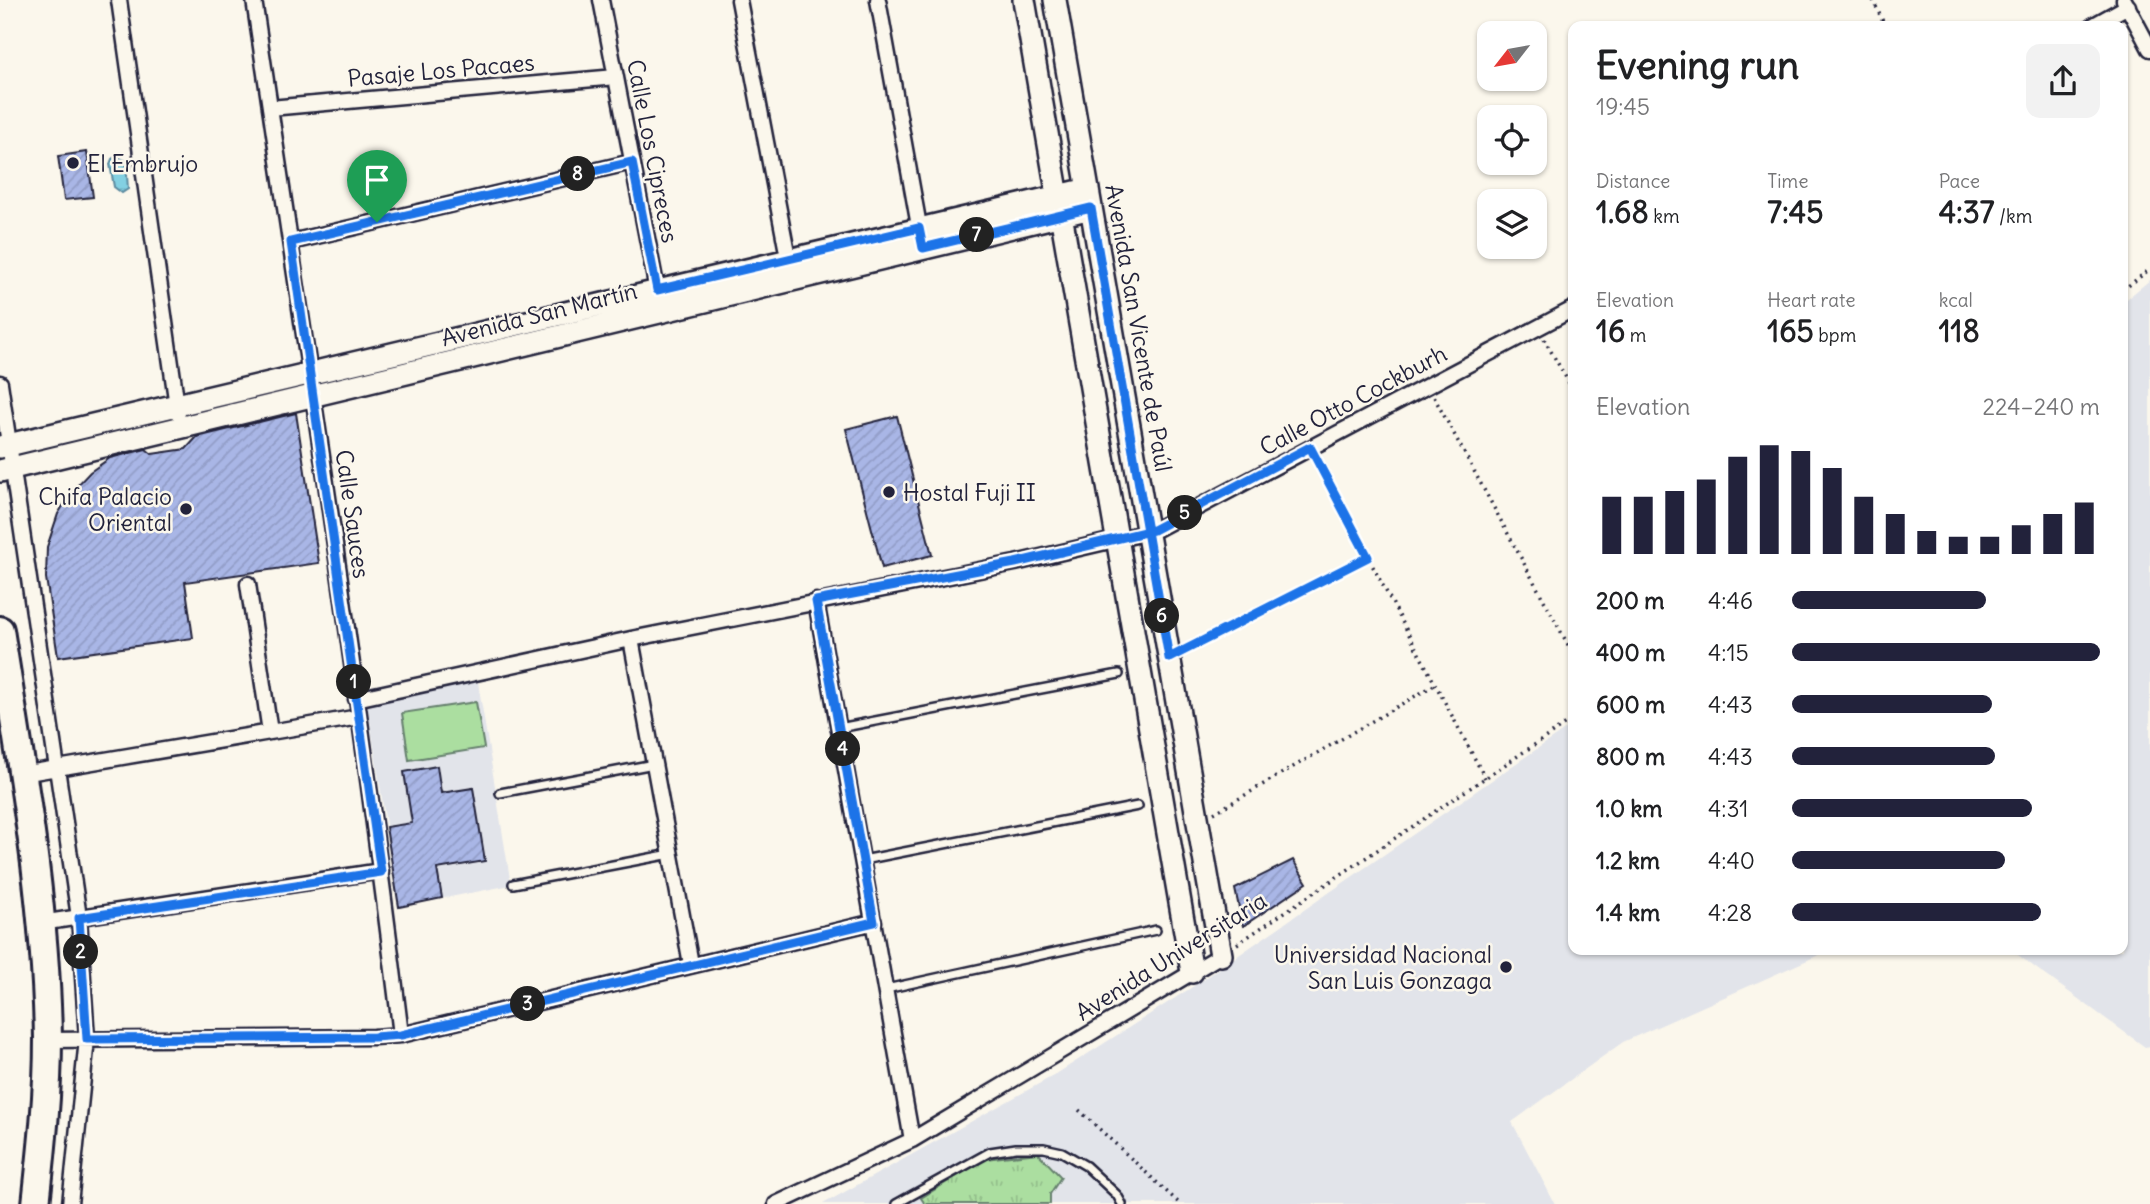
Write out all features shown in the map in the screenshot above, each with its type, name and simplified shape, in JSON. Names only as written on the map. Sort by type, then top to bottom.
[{"type":"highway","points":[[0,630],[41,923],[48,1040],[42,1154],[36,1204]]},
{"type":"main road","points":[[1024,0],[1192,972]]},
{"type":"main road","name":"Avenida San Vicente de Paúl","points":[[1055,0],[1221,955]]},
{"type":"main road","name":"Avenida San Martín","points":[[7,470],[661,311],[791,269],[1090,198]]},
{"type":"main road","name":"Avenida San Martín","points":[[5,445],[657,290],[791,269]]},
{"type":"street","points":[[119,0],[180,428]]},
{"type":"street","name":"Calle Sauces","points":[[254,0],[359,717],[401,1035]]},
{"type":"street","name":"Calle Los Cipreces","points":[[600,0],[661,311]]},
{"type":"street","points":[[739,0],[791,269]]},
{"type":"street","points":[[878,0],[921,238]]},
{"type":"street","points":[[2100,21],[2130,2],[2150,49]]},
{"type":"street","name":"Pasaje Los Pacaes","points":[[270,108],[615,77]]},
{"type":"street","points":[[291,242],[632,162]]},
{"type":"street","name":"Calle Otto Cockburh","points":[[356,699],[631,639],[1015,563],[1153,530],[1568,312]]},
{"type":"street","points":[[0,383],[7,470],[58,768],[79,918],[87,1039],[70,1204]]},
{"type":"street","points":[[248,584],[270,732]]},
{"type":"street","points":[[816,601],[912,1140]]},
{"type":"street","points":[[631,639],[691,964]]},
{"type":"street","points":[[22,774],[359,717]]},
{"type":"street","points":[[41,923],[381,872]]},
{"type":"street","points":[[48,1040],[401,1035],[874,922]]},
{"type":"street","name":"Avenida Universitaria","points":[[776,1204],[912,1140],[1221,955]]},
{"type":"lane","points":[[839,728],[1119,674]]},
{"type":"lane","points":[[500,793],[654,764]]},
{"type":"lane","points":[[863,860],[1138,806]]},
{"type":"lane","points":[[513,884],[671,854]]},
{"type":"lane","points":[[886,989],[1156,930]]},
{"type":"lane","points":[[896,1204],[990,1152],[1044,1148],[1062,1152],[1086,1166],[1117,1195],[1122,1204]]},
{"type":"path","points":[[1873,0],[1883,21]]},
{"type":"path","points":[[2128,286],[2150,268]]},
{"type":"path","points":[[1538,328],[1568,381]]},
{"type":"path","points":[[1428,386],[1568,645]]},
{"type":"path","points":[[1310,447],[1485,778]]},
{"type":"path","points":[[1169,658],[1368,557]]},
{"type":"path","points":[[1198,823],[1436,684]]},
{"type":"path","name":"Avenida Universitaria","points":[[1221,955],[1568,722]]},
{"type":"path","points":[[1079,1110],[1180,1204]]},
{"type":"shaded area","points":[[2150,280],[2150,1046],[2145,1047],[2018,955],[2128,955],[2128,298]]},
{"type":"shaded area","points":[[478,682],[511,885],[399,907],[367,703]]},
{"type":"shaded area","name":"Universidad Nacional San Luis Gonzaga","points":[[1568,727],[1568,955],[1819,955],[1623,1042],[1512,1122],[1555,1204],[823,1204],[1053,1076],[1197,984]]},
{"type":"green space","points":[[476,702],[484,748],[409,760],[402,713]]},
{"type":"green space","points":[[1038,1153],[1061,1177],[1050,1194],[1050,1204],[925,1204],[921,1198],[985,1159]]},
{"type":"water","points":[[117,156],[126,161],[128,189],[122,193],[114,187],[110,164]]},
{"type":"building","points":[[87,152],[93,197],[64,200],[58,156]]},
{"type":"building","name":"Chifa Palacio Oriental","points":[[296,413],[319,563],[185,582],[193,638],[58,657],[46,578],[47,547],[58,514],[73,490],[90,472],[110,458],[146,449],[152,454],[186,449],[197,437]]},
{"type":"building","name":"Hostal Fuji II","points":[[897,416],[932,555],[882,568],[846,429]]},
{"type":"building","points":[[437,766],[441,793],[473,788],[485,861],[437,869],[442,898],[399,907],[386,827],[412,823],[404,772]]},
{"type":"building","points":[[1293,860],[1307,883],[1243,926],[1235,889]]},
{"type":"place","name":"El Embrujo","points":[[73,163]]},
{"type":"place","name":"Hostal Fuji II","points":[[889,492]]},
{"type":"place","name":"Chifa Palacio Oriental","points":[[186,509]]},
{"type":"place","name":"Universidad Nacional San Luis Gonzaga","points":[[1506,967]]},
{"type":"route","points":[[377,222],[291,242],[381,872],[79,918],[87,1039],[401,1035],[874,922],[816,601],[1015,563],[1084,547],[1153,530],[1310,447],[1368,557],[1169,658],[1154,568],[1138,478],[1091,208],[923,248],[919,228],[657,290],[632,162],[377,222]]}]
